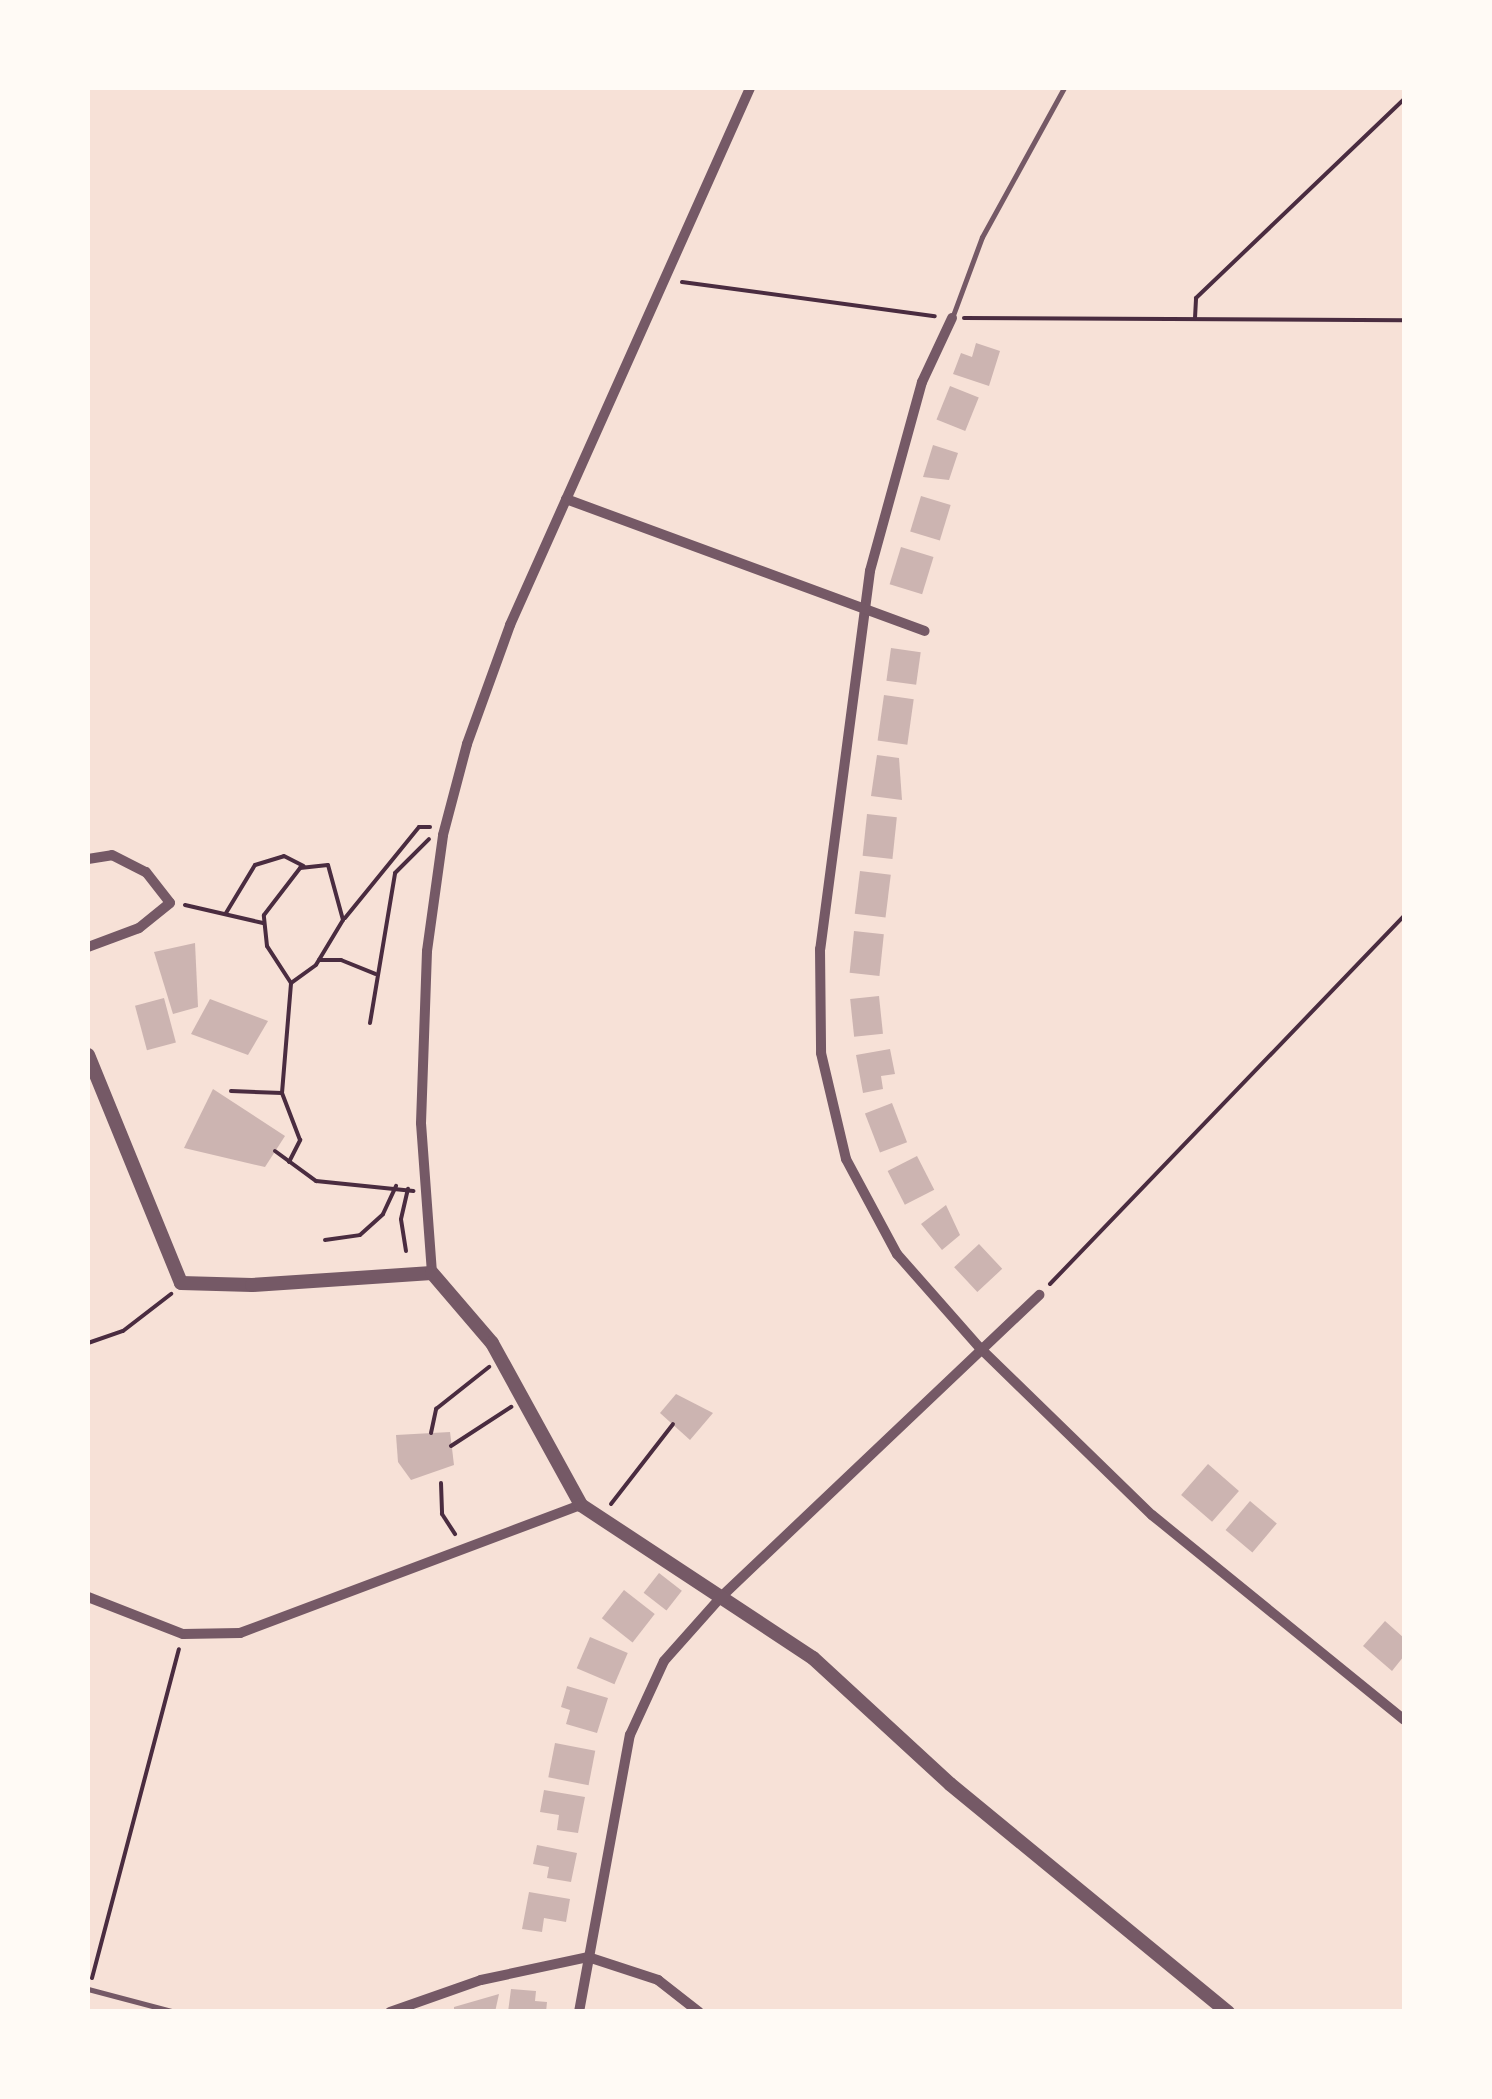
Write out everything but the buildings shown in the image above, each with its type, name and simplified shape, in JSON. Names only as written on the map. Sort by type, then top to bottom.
[{"type":"street","points":[[750,88],[504,642],[443,835],[427,951],[421,1123],[432,1273],[466,1307],[501,1358],[581,1505],[812,1658],[950,1784],[1228,2012]]},
{"type":"street","points":[[952,318],[902,446],[864,609],[820,949],[822,1053],[846,1159],[866,1206],[898,1254],[979,1347],[1108,1476],[1404,1720]]},
{"type":"street","points":[[566,499],[925,631]]},
{"type":"street","points":[[88,859],[112,855],[146,872],[170,903],[139,928],[88,946]]},
{"type":"street","points":[[88,1055],[180,1283],[252,1285],[432,1273]]},
{"type":"street","points":[[580,2012],[630,1735],[664,1661],[721,1597],[979,1347],[1040,1294]]},
{"type":"street","points":[[88,1597],[182,1634],[240,1633],[581,1505]]},
{"type":"street","points":[[390,2012],[480,1980],[588,1956],[658,1980],[700,2012]]},
{"type":"lane","points":[[952,318],[982,237],[1064,88]]},
{"type":"lane","points":[[88,1989],[175,2012]]},
{"type":"path","points":[[1196,318],[1196,298],[1404,99]]},
{"type":"path","points":[[666,278],[952,318],[1404,320]]},
{"type":"path","points":[[291,984],[319,960],[343,920],[419,827],[443,835]]},
{"type":"path","points":[[370,1022],[375,974],[395,873],[424,842],[443,835]]},
{"type":"path","points":[[226,914],[254,865],[284,856],[306,868]]},
{"type":"path","points":[[289,1162],[298,1128],[282,1093],[291,984],[268,946],[264,923],[283,885],[306,868],[328,865],[343,920]]},
{"type":"path","points":[[170,903],[264,923]]},
{"type":"path","points":[[1040,1294],[1404,916]]},
{"type":"path","points":[[319,960],[341,960],[375,974]]},
{"type":"path","points":[[231,1092],[282,1093]]},
{"type":"path","points":[[275,1151],[316,1181],[396,1186],[428,1194]]},
{"type":"path","points":[[325,1240],[360,1234],[374,1224],[396,1186]]},
{"type":"path","points":[[406,1251],[401,1219],[408,1189]]},
{"type":"path","points":[[88,1344],[160,1308],[180,1283]]},
{"type":"path","points":[[431,1433],[436,1410],[501,1358]]},
{"type":"path","points":[[452,1446],[524,1400]]},
{"type":"path","points":[[600,1518],[672,1424]]},
{"type":"path","points":[[440,1483],[442,1514],[470,1548]]},
{"type":"path","points":[[88,1989],[182,1634]]}]
